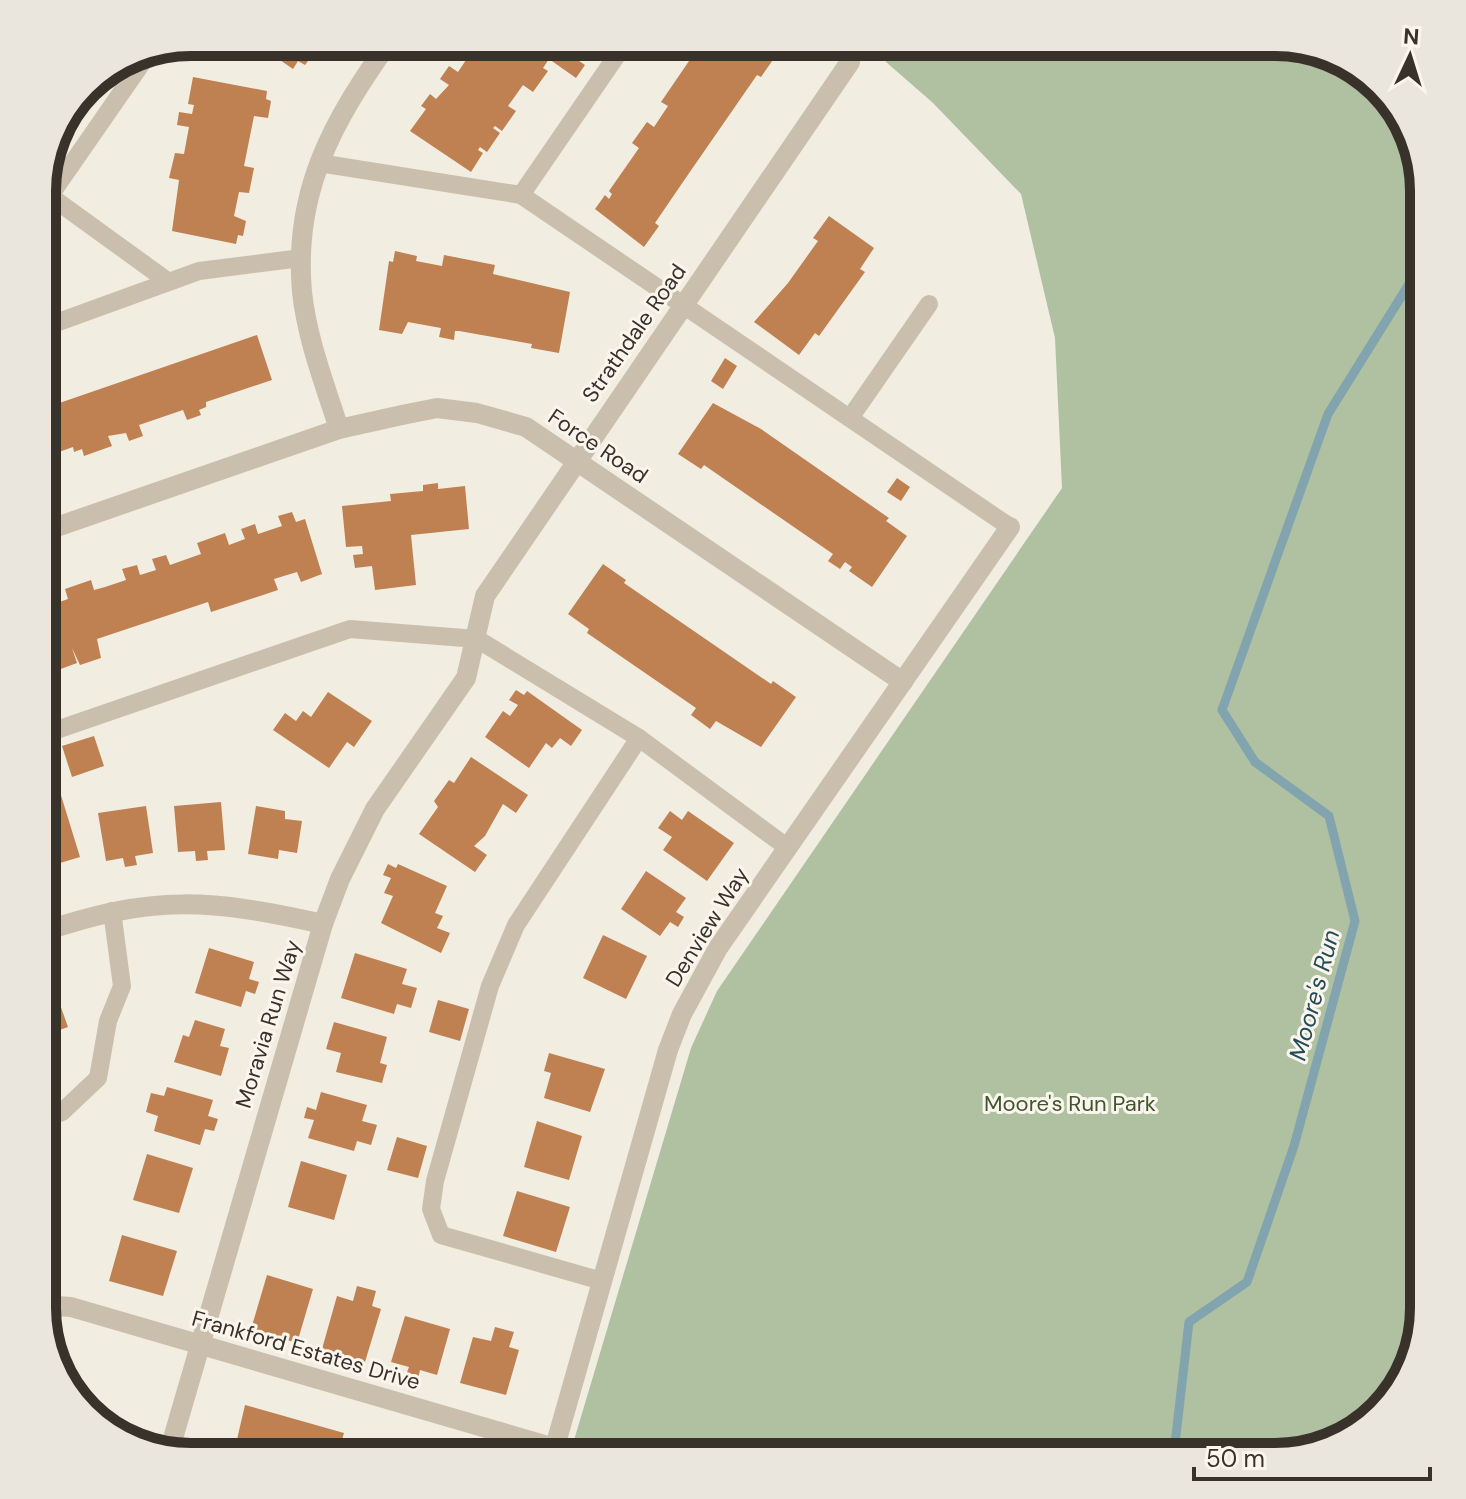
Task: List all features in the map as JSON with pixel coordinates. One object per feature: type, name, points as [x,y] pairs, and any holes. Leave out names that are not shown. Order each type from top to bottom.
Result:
[{"type":"street","points":[[339,429],[311,338],[302,295],[301,258],[319,163],[333,125],[380,56]]},
{"type":"street","name":"Strathdale Road","points":[[477,639],[485,596],[850,62]]},
{"type":"street","name":"Force Road","points":[[56,527],[339,429],[437,408],[464,412],[526,427],[903,682]]},
{"type":"street","name":"Denview Way","points":[[557,1443],[668,1050],[682,1014],[718,948],[1010,527]]},
{"type":"street","name":"Moravia Run Way","points":[[172,1441],[323,924],[345,867],[375,809],[466,678],[477,639]]},
{"type":"street","points":[[56,928],[112,911],[163,903],[199,902],[323,924]]},
{"type":"street","name":"Frankford Estates Drive","points":[[56,1306],[71,1307],[524,1443]]},
{"type":"lane","points":[[521,195],[616,56]]},
{"type":"lane","points":[[56,188],[139,67]]},
{"type":"lane","points":[[319,163],[521,195],[1010,527]]},
{"type":"lane","points":[[56,208],[166,280]]},
{"type":"lane","points":[[56,323],[166,280],[199,271],[301,258]]},
{"type":"lane","points":[[850,418],[929,304]]},
{"type":"lane","points":[[56,730],[350,629],[477,639],[639,738],[788,848]]},
{"type":"lane","points":[[602,1281],[441,1235],[431,1209],[435,1181],[490,986],[516,925],[639,738]]},
{"type":"lane","points":[[56,1114],[98,1078],[108,1021],[122,986],[112,911]]},
{"type":"green space","name":"Moore's Run Park","points":[[884,56],[1283,56],[1334,70],[1357,84],[1387,116],[1400,140],[1410,191],[1410,1308],[1407,1334],[1392,1375],[1364,1409],[1326,1433],[1301,1440],[1275,1443],[573,1443],[691,1048],[717,991],[1062,488],[1055,338],[1021,194],[933,103],[886,62]]},
{"type":"building","points":[[274,56],[312,56],[305,65],[298,61],[293,69]]},
{"type":"building","points":[[469,56],[572,56],[585,65],[576,78],[549,59],[543,68],[548,71],[533,92],[523,85],[508,106],[516,111],[502,131],[495,126],[493,128],[500,133],[487,152],[480,147],[478,150],[483,153],[471,172],[410,131],[426,109],[421,106],[430,94],[436,99],[449,85],[440,79],[449,66],[458,72]]},
{"type":"building","points":[[692,56],[776,56],[761,77],[757,75],[685,179],[655,223],[659,226],[644,247],[595,209],[605,195],[609,199],[612,194],[609,191],[639,148],[632,143],[647,122],[654,127],[668,106],[661,102]]},
{"type":"building","points":[[193,77],[267,91],[266,99],[271,101],[268,118],[254,116],[244,166],[254,168],[249,193],[239,192],[234,216],[246,221],[243,236],[238,235],[236,244],[172,231],[179,180],[169,178],[175,153],[184,154],[189,127],[177,125],[179,112],[192,114],[194,105],[188,104]]},
{"type":"building","points":[[829,216],[874,248],[860,269],[865,272],[819,336],[815,333],[799,355],[754,322],[788,283],[818,241],[813,238]]},
{"type":"building","points":[[395,251],[417,256],[416,261],[442,266],[444,255],[495,265],[493,274],[570,292],[559,353],[531,348],[532,344],[459,331],[455,331],[454,340],[439,337],[441,328],[408,322],[402,334],[379,330],[389,261],[393,262]]},
{"type":"building","points":[[257,335],[272,380],[206,402],[206,407],[199,410],[201,415],[187,420],[183,410],[139,425],[143,436],[129,441],[126,433],[108,436],[112,446],[84,456],[82,449],[74,452],[73,447],[56,453],[56,404]]},
{"type":"building","points":[[725,358],[737,366],[723,389],[711,381]]},
{"type":"building","points":[[713,403],[761,429],[889,518],[886,521],[907,536],[872,587],[849,571],[852,567],[845,562],[840,569],[828,561],[833,554],[704,465],[701,469],[678,454]]},
{"type":"building","points":[[897,478],[910,487],[901,501],[887,492]]},
{"type":"building","points":[[438,483],[438,489],[465,486],[469,529],[411,535],[416,585],[375,590],[372,566],[355,568],[353,555],[363,554],[362,546],[346,547],[342,506],[391,501],[390,494],[423,491],[423,485]]},
{"type":"building","points":[[292,512],[296,522],[305,519],[322,574],[301,582],[297,572],[274,579],[278,590],[211,612],[208,602],[97,639],[101,658],[80,665],[72,648],[77,663],[58,670],[56,603],[68,599],[65,589],[91,580],[94,590],[126,580],[122,569],[137,565],[140,575],[156,570],[152,559],[166,555],[170,565],[201,554],[197,543],[225,533],[229,545],[245,539],[241,529],[255,524],[258,534],[282,526],[278,516]]},
{"type":"building","points":[[603,564],[626,580],[624,583],[771,684],[773,681],[796,697],[761,747],[716,721],[710,729],[691,715],[696,708],[587,633],[589,629],[568,614]]},
{"type":"building","points":[[516,690],[524,695],[527,691],[582,730],[571,746],[560,738],[552,748],[546,743],[529,768],[485,737],[503,711],[510,716],[518,705],[509,700]]},
{"type":"building","points":[[328,692],[372,721],[354,747],[347,742],[329,768],[273,730],[285,713],[296,721],[303,711],[311,717]]},
{"type":"building","points":[[94,736],[104,766],[72,777],[62,746]]},
{"type":"building","points":[[471,757],[528,795],[516,813],[503,804],[485,836],[474,846],[487,855],[475,872],[419,834],[438,807],[434,801],[449,780],[454,783]]},
{"type":"building","points":[[60,792],[80,857],[56,864],[56,793]]},
{"type":"building","points":[[221,802],[225,850],[207,851],[208,860],[196,861],[195,851],[178,852],[174,806]]},
{"type":"building","points":[[146,806],[153,853],[135,856],[137,865],[125,867],[123,858],[106,861],[98,813]]},
{"type":"building","points":[[256,806],[285,811],[285,819],[302,821],[297,853],[279,850],[278,859],[248,854]]},
{"type":"building","points":[[670,811],[682,820],[688,811],[734,843],[707,881],[663,850],[672,837],[658,828]]},
{"type":"building","points":[[388,864],[396,868],[398,864],[447,886],[435,913],[443,916],[437,928],[450,933],[441,953],[381,923],[393,896],[384,893],[391,878],[383,875]]},
{"type":"building","points":[[646,871],[686,898],[676,912],[684,917],[678,927],[670,922],[660,936],[621,909]]},
{"type":"building","points":[[603,935],[647,956],[626,999],[583,978]]},
{"type":"building","points":[[209,948],[254,962],[249,979],[259,982],[255,994],[246,991],[241,1007],[195,993]]},
{"type":"building","points":[[355,953],[407,969],[402,984],[417,988],[411,1008],[397,1004],[394,1014],[341,998]]},
{"type":"building","points":[[56,993],[68,1027],[56,1031]]},
{"type":"building","points":[[438,1000],[469,1009],[460,1041],[429,1032]]},
{"type":"building","points":[[195,1020],[225,1029],[220,1046],[229,1048],[221,1076],[174,1062],[183,1035],[189,1037]]},
{"type":"building","points":[[334,1022],[387,1037],[380,1063],[387,1065],[382,1083],[336,1072],[341,1053],[326,1049]]},
{"type":"building","points":[[549,1053],[605,1069],[590,1112],[544,1098],[551,1073],[544,1071]]},
{"type":"building","points":[[167,1087],[213,1100],[208,1116],[218,1119],[214,1131],[205,1129],[200,1145],[154,1131],[158,1116],[146,1112],[151,1093],[164,1096]]},
{"type":"building","points":[[321,1092],[367,1105],[362,1121],[377,1125],[371,1145],[357,1141],[354,1151],[308,1138],[314,1120],[304,1118],[307,1107],[316,1110]]},
{"type":"building","points":[[537,1121],[582,1136],[569,1180],[524,1167]]},
{"type":"building","points":[[397,1137],[427,1146],[418,1178],[387,1170]]},
{"type":"building","points":[[147,1154],[193,1168],[179,1213],[133,1200]]},
{"type":"building","points":[[301,1161],[347,1175],[334,1220],[288,1207]]},
{"type":"building","points":[[517,1191],[570,1207],[556,1252],[503,1236]]},
{"type":"building","points":[[122,1235],[177,1251],[163,1296],[109,1281]]},
{"type":"building","points":[[267,1275],[313,1289],[297,1343],[251,1329]]},
{"type":"building","points":[[357,1286],[376,1291],[372,1306],[381,1309],[365,1362],[322,1349],[337,1296],[353,1301]]},
{"type":"building","points":[[405,1316],[450,1329],[437,1375],[420,1370],[418,1379],[406,1375],[409,1367],[391,1362]]},
{"type":"building","points":[[495,1327],[514,1332],[509,1347],[519,1350],[506,1395],[460,1383],[473,1337],[491,1341]]},
{"type":"building","points":[[245,1405],[344,1433],[341,1443],[236,1443]]},
{"type":"waterway","name":"Moore's Run","points":[[1175,1443],[1189,1322],[1247,1282],[1294,1146],[1355,921],[1329,816],[1255,762],[1222,710],[1328,414],[1410,282]]}]
